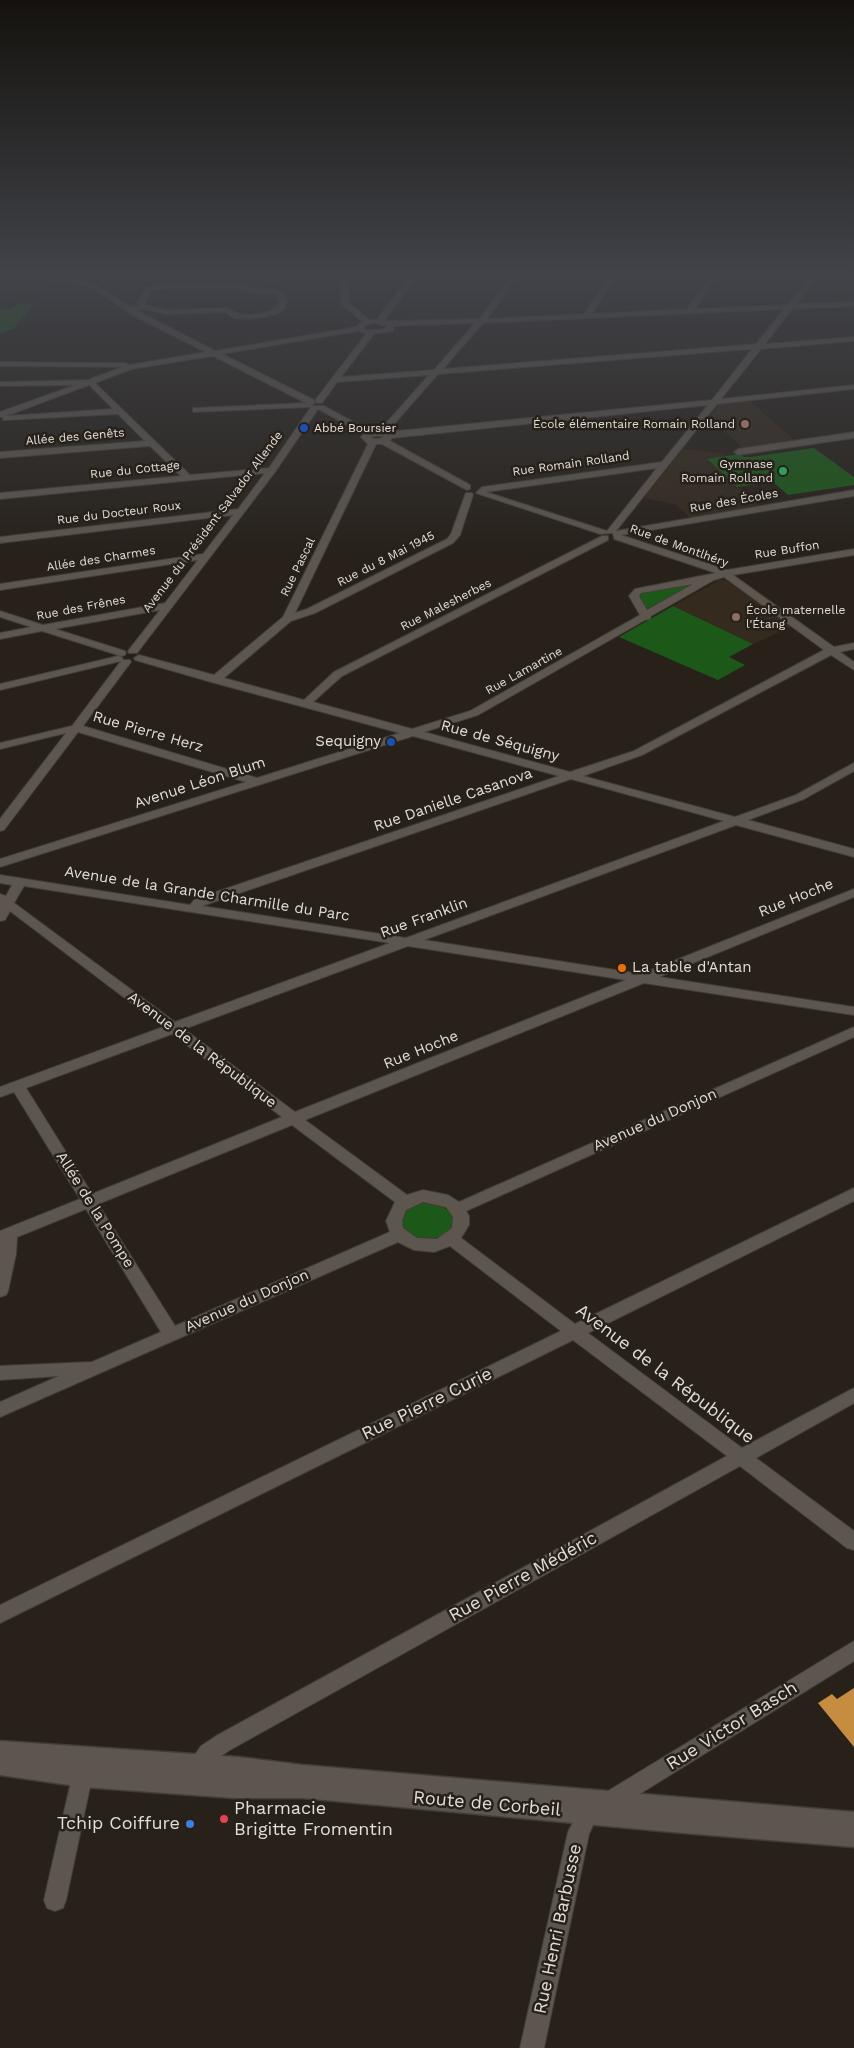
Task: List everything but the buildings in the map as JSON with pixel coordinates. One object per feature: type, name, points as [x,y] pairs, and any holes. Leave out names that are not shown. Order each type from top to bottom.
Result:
[{"type":"main road","name":"Route de Corbeil","points":[[0,1752],[145,1779],[263,1788],[302,1787],[672,1821],[854,1835]]},
{"type":"main road","name":"Route de Corbeil","points":[[0,1764],[85,1767],[199,1766],[238,1768],[303,1776],[854,1823]]},
{"type":"main road","points":[[145,1779],[199,1766]]},
{"type":"main road","points":[[589,1812],[610,1801]]},
{"type":"street","points":[[0,417],[128,368]]},
{"type":"street","points":[[243,368],[379,437],[468,491],[477,487],[481,492]]},
{"type":"street","name":"Avenue du Président Salvador Allende","points":[[136,655],[167,606],[272,470],[315,405],[345,368]]},
{"type":"street","name":"Rue Pascal","points":[[216,680],[287,619],[379,437],[441,368]]},
{"type":"street","points":[[335,380],[503,368]]},
{"type":"street","points":[[611,534],[664,464],[742,368]]},
{"type":"street","points":[[0,384],[90,382],[188,477]]},
{"type":"street","points":[[379,437],[854,387]]},
{"type":"street","points":[[196,410],[315,405]]},
{"type":"street","points":[[0,417],[120,411]]},
{"type":"street","points":[[738,452],[854,435]]},
{"type":"street","name":"Allée des Genêts","points":[[0,455],[153,443]]},
{"type":"street","name":"Rue Romain Rolland","points":[[481,492],[664,464]]},
{"type":"street","name":"Rue du Cottage","points":[[0,496],[272,470]]},
{"type":"street","name":"Rue du 8 Mai 1945","points":[[287,619],[311,611],[450,541],[455,535],[468,491]]},
{"type":"street","name":"Rue de Montlhéry","points":[[481,492],[725,573],[854,667]]},
{"type":"street","name":"Rue des Écoles","points":[[611,534],[854,493]]},
{"type":"street","name":"Rue du Docteur Roux","points":[[0,540],[240,511]]},
{"type":"street","name":"Rue Malesherbes","points":[[305,704],[338,674],[611,534]]},
{"type":"street","name":"Rue Buffon","points":[[725,573],[854,552]]},
{"type":"street","name":"Allée des Charmes","points":[[0,587],[206,556]]},
{"type":"street","name":"Rue Lamartine","points":[[646,617],[634,596],[638,591],[711,578],[725,573]]},
{"type":"street","name":"Rue Lamartine","points":[[410,733],[484,708],[646,617],[711,578]]},
{"type":"street","name":"Rue des Frênes","points":[[0,636],[153,606],[167,606]]},
{"type":"street","points":[[0,614],[122,658]]},
{"type":"street","name":"Rue Danielle Casanova","points":[[194,908],[198,903],[214,897],[638,753],[831,650],[854,646]]},
{"type":"street","points":[[0,687],[136,655]]},
{"type":"street","name":"Rue de Séquigny","points":[[136,655],[216,680],[854,853]]},
{"type":"street","points":[[0,828],[75,728],[122,658]]},
{"type":"street","name":"Rue Pierre Herz","points":[[0,746],[75,728],[154,749],[256,781]]},
{"type":"street","name":"Avenue Léon Blum","points":[[0,862],[410,733]]},
{"type":"street","name":"Rue Franklin","points":[[0,1092],[800,797],[854,766]]},
{"type":"street","name":"Avenue de la Grande Charmille du Parc","points":[[0,879],[854,1011]]},
{"type":"street","points":[[0,917],[4,901],[20,882]]},
{"type":"street","name":"Rue Hoche","points":[[4,1235],[854,892]]},
{"type":"street","name":"Avenue de la République","points":[[4,901],[405,1202]]},
{"type":"street","name":"Avenue du Donjon","points":[[457,1209],[854,1032]]},
{"type":"street","name":"Allée de la Pompe","points":[[18,1086],[172,1334]]},
{"type":"street","name":"Rue Pierre Curie","points":[[0,1614],[854,1194]]},
{"type":"street","points":[[433,1196],[443,1198],[457,1209],[461,1216],[461,1225],[458,1232],[451,1239],[434,1246],[414,1244],[399,1235],[394,1221],[395,1214],[405,1202],[414,1198],[433,1196]]},
{"type":"street","points":[[0,1291],[2,1268],[8,1254],[4,1235]]},
{"type":"street","name":"Avenue du Donjon","points":[[0,1410],[399,1235]]},
{"type":"street","name":"Avenue de la République","points":[[451,1239],[854,1542]]},
{"type":"street","points":[[0,1373],[96,1368]]},
{"type":"street","name":"Rue Pierre Médéric","points":[[199,1766],[208,1753],[223,1743],[854,1395]]},
{"type":"street","name":"Rue Victor Basch","points":[[610,1801],[854,1650]]},
{"type":"street","points":[[55,1900],[85,1767]]},
{"type":"street","name":"Rue Henri Barbusse","points":[[532,2048],[579,1832],[589,1812]]},
{"type":"shaded area","name":"École élémentaire Romain Rolland","points":[[749,400],[796,441],[744,449],[721,428],[706,422],[719,404]]},
{"type":"shaded area","points":[[684,449],[722,453],[726,457],[707,460],[760,506],[691,518],[675,504],[644,498]]},
{"type":"shaded area","name":"École maternelle l'Étang","points":[[719,580],[726,580],[791,627],[753,644],[673,606]]},
{"type":"green space","name":"Gymnase Romain Rolland","points":[[814,448],[854,477],[854,485],[788,495],[773,482],[737,487],[707,459],[740,454],[744,457],[751,457]]},
{"type":"green space","points":[[693,584],[647,609],[640,596],[642,593]]},
{"type":"green space","points":[[673,606],[753,644],[729,657],[745,665],[718,680],[619,637]]},
{"type":"green space","points":[[427,1202],[443,1206],[453,1216],[454,1222],[448,1234],[433,1241],[416,1239],[404,1229],[402,1223],[406,1211],[412,1206]]},
{"type":"place","name":"École élémentaire Romain Rolland","points":[[745,424]]},
{"type":"place","name":"Abbé Boursier","points":[[304,428]]},
{"type":"place","name":"Gymnase Romain Rolland","points":[[783,471]]},
{"type":"place","name":"École maternelle l'Étang","points":[[736,617]]},
{"type":"place","name":"Sequigny","points":[[391,742]]},
{"type":"place","name":"La table d'Antan","points":[[622,968]]},
{"type":"place","name":"Pharmacie Brigitte Fromentin","points":[[224,1819]]},
{"type":"place","name":"Tchip Coiffure","points":[[190,1824]]}]
